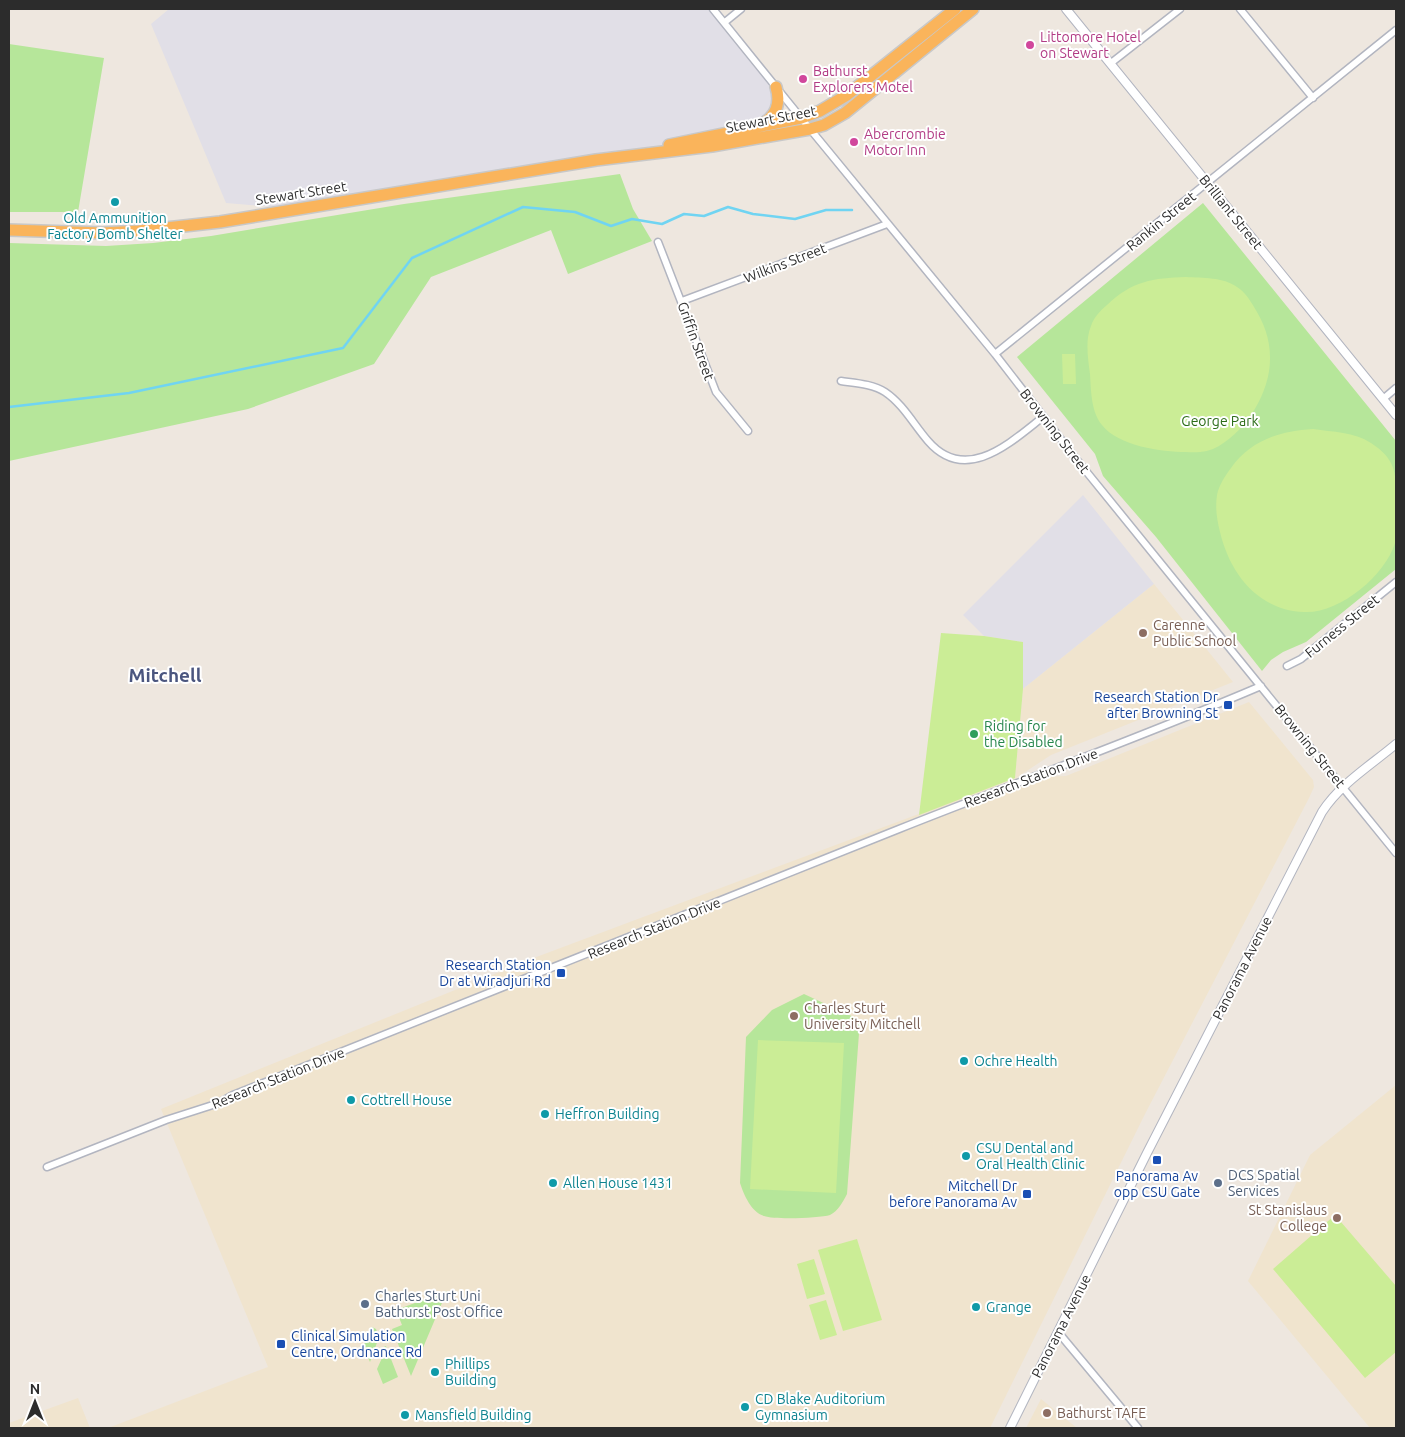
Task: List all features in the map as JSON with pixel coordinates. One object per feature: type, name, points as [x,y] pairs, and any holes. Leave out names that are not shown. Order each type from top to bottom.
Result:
[{"type":"highway","name":"Stewart Street","points":[[596,160],[801,118],[820,111],[847,94],[954,9]]},
{"type":"highway","name":"Stewart Street","points":[[9,230],[103,233],[220,222],[596,160],[712,146],[810,129],[824,125],[845,113],[973,9]]},
{"type":"highway","points":[[750,129],[762,124],[774,114],[779,100],[776,87]]},
{"type":"street","name":"Browning Street","points":[[713,9],[995,354],[1043,417],[1396,853]]},
{"type":"street","points":[[724,22],[741,9]]},
{"type":"street","name":"Brilliant Street","points":[[1066,9],[1396,415]]},
{"type":"street","points":[[1111,64],[1180,9]]},
{"type":"street","points":[[1240,9],[1313,98]]},
{"type":"street","name":"Rankin Street","points":[[995,354],[1396,30]]},
{"type":"street","name":"Wilkins Street","points":[[682,301],[887,224]]},
{"type":"street","name":"Griffin Street","points":[[658,242],[716,392],[748,431]]},
{"type":"street","points":[[841,381],[875,387],[885,392],[935,449],[954,458],[978,459],[990,455],[1043,417]]},
{"type":"street","points":[[1383,399],[1396,388]]},
{"type":"street","name":"Furness Street","points":[[1287,666],[1301,659],[1396,582]]},
{"type":"street","name":"Research Station Drive","points":[[47,1167],[166,1120],[219,1103],[233,1095],[1261,686]]},
{"type":"street","name":"Panorama Avenue","points":[[1010,1428],[1147,1153],[1322,812],[1343,787],[1396,744]]},
{"type":"street","points":[[1058,1332],[1138,1428]]},
{"type":"shaded area","points":[[169,9],[711,9],[776,87],[769,120],[710,136],[596,160],[298,209],[226,203],[151,24]]},
{"type":"shaded area","points":[[1083,495],[1154,584],[1023,689],[1023,642],[984,636],[963,615]]},
{"type":"shaded area","name":"Charles Sturt University Mitchell","points":[[1154,584],[1233,682],[1051,755],[1016,778],[1066,776],[1249,702],[1313,780],[1314,787],[1145,1114],[990,1428],[108,1428],[268,1367],[161,1109],[539,956],[1015,778],[1023,689]]},
{"type":"shaded area","name":"St Stanislaus College","points":[[1396,1085],[1396,1428],[1370,1428],[1248,1281],[1310,1155]]},
{"type":"shaded area","points":[[78,1398],[90,1428],[9,1428],[9,1423]]},
{"type":"shaded area","name":"Bathurst TAFE","points":[[1041,1399],[1077,1428],[1026,1428]]},
{"type":"green space","points":[[9,44],[104,58],[78,212],[9,212]]},
{"type":"green space","points":[[620,174],[633,209],[652,241],[568,274],[551,230],[431,277],[374,364],[248,409],[9,461],[9,243],[106,246],[153,243],[211,236],[404,204]]},
{"type":"green space","name":"George Park","points":[[1203,203],[1396,441],[1396,569],[1306,642],[1283,652],[1271,660],[1262,671],[1156,537],[1103,476],[1095,454],[1017,357]]},
{"type":"green space","points":[[1186,277],[1226,281],[1237,287],[1247,296],[1261,319],[1268,337],[1270,357],[1267,382],[1256,408],[1239,430],[1230,439],[1211,450],[1176,452],[1129,443],[1109,432],[1098,420],[1091,394],[1088,356],[1089,331],[1100,312],[1125,291],[1144,282],[1163,278]]},
{"type":"green space","points":[[1062,354],[1075,354],[1076,384],[1063,384]]},
{"type":"green space","points":[[1313,429],[1343,433],[1364,439],[1386,455],[1393,468],[1396,483],[1397,533],[1390,556],[1371,580],[1359,591],[1332,607],[1304,612],[1288,610],[1273,605],[1248,587],[1231,562],[1225,547],[1220,532],[1216,500],[1224,477],[1248,450],[1278,435]]},
{"type":"green space","name":"Riding for the Disabled","points":[[941,633],[984,636],[1023,642],[1023,689],[1015,778],[919,815]]},
{"type":"green space","points":[[804,994],[860,1020],[847,1194],[838,1209],[830,1215],[797,1218],[770,1217],[755,1211],[746,1198],[740,1183],[746,1037],[772,1010]]},
{"type":"green space","points":[[758,1040],[844,1043],[836,1193],[750,1189]]},
{"type":"green space","points":[[1335,1215],[1396,1286],[1396,1352],[1365,1378],[1273,1269]]},
{"type":"green space","points":[[857,1239],[882,1320],[843,1331],[818,1250]]},
{"type":"green space","points":[[814,1259],[825,1294],[807,1299],[797,1264]]},
{"type":"green space","points":[[447,1291],[411,1376],[392,1329],[402,1325],[396,1310]]},
{"type":"green space","points":[[826,1300],[837,1335],[820,1340],[809,1305]]},
{"type":"green space","points":[[372,1327],[376,1329],[379,1337],[370,1362],[363,1346]]},
{"type":"green space","points":[[386,1346],[398,1377],[383,1384],[377,1369],[382,1358],[382,1349]]},
{"type":"waterway","points":[[9,407],[129,393],[343,348],[412,258],[523,207],[575,212],[611,226],[632,219],[662,224],[684,214],[704,216],[728,207],[753,214],[795,219],[826,210],[852,210]]},
{"type":"place","name":"Littomore Hotel on Stewart","points":[[1030,45]]},
{"type":"place","name":"Bathurst Explorers Motel","points":[[803,79]]},
{"type":"place","name":"Abercrombie Motor Inn","points":[[854,142]]},
{"type":"place","name":"Old Ammunition Factory Bomb Shelter","points":[[115,202]]},
{"type":"place","name":"Carenne Public School","points":[[1143,633]]},
{"type":"place","name":"Research Station Dr after Browning St","points":[[1228,705]]},
{"type":"place","name":"Riding for the Disabled","points":[[974,734]]},
{"type":"place","name":"Research Station Dr at Wiradjuri Rd","points":[[561,973]]},
{"type":"place","name":"Charles Sturt University Mitchell","points":[[794,1016]]},
{"type":"place","name":"Ochre Health","points":[[964,1061]]},
{"type":"place","name":"Cottrell House","points":[[351,1100]]},
{"type":"place","name":"Heffron Building","points":[[545,1114]]},
{"type":"place","name":"CSU Dental and Oral Health Clinic","points":[[966,1156]]},
{"type":"place","name":"Panorama Av opp CSU Gate","points":[[1157,1160]]},
{"type":"place","name":"Allen House 1431","points":[[553,1183]]},
{"type":"place","name":"DCS Spatial Services","points":[[1218,1183]]},
{"type":"place","name":"Mitchell Dr before Panorama Av","points":[[1027,1194]]},
{"type":"place","name":"St Stanislaus College","points":[[1337,1218]]},
{"type":"place","name":"Charles Sturt Uni Bathurst Post Office","points":[[365,1304]]},
{"type":"place","name":"Grange","points":[[976,1307]]},
{"type":"place","name":"Clinical Simulation Centre, Ordnance Rd","points":[[281,1344]]},
{"type":"place","name":"Phillips Building","points":[[435,1372]]},
{"type":"place","name":"CD Blake Auditorium Gymnasium","points":[[745,1407]]},
{"type":"place","name":"Bathurst TAFE","points":[[1047,1413]]},
{"type":"place","name":"Mansfield Building","points":[[405,1415]]},
{"type":"district","name":"Mitchell","points":[[165,675]]}]
